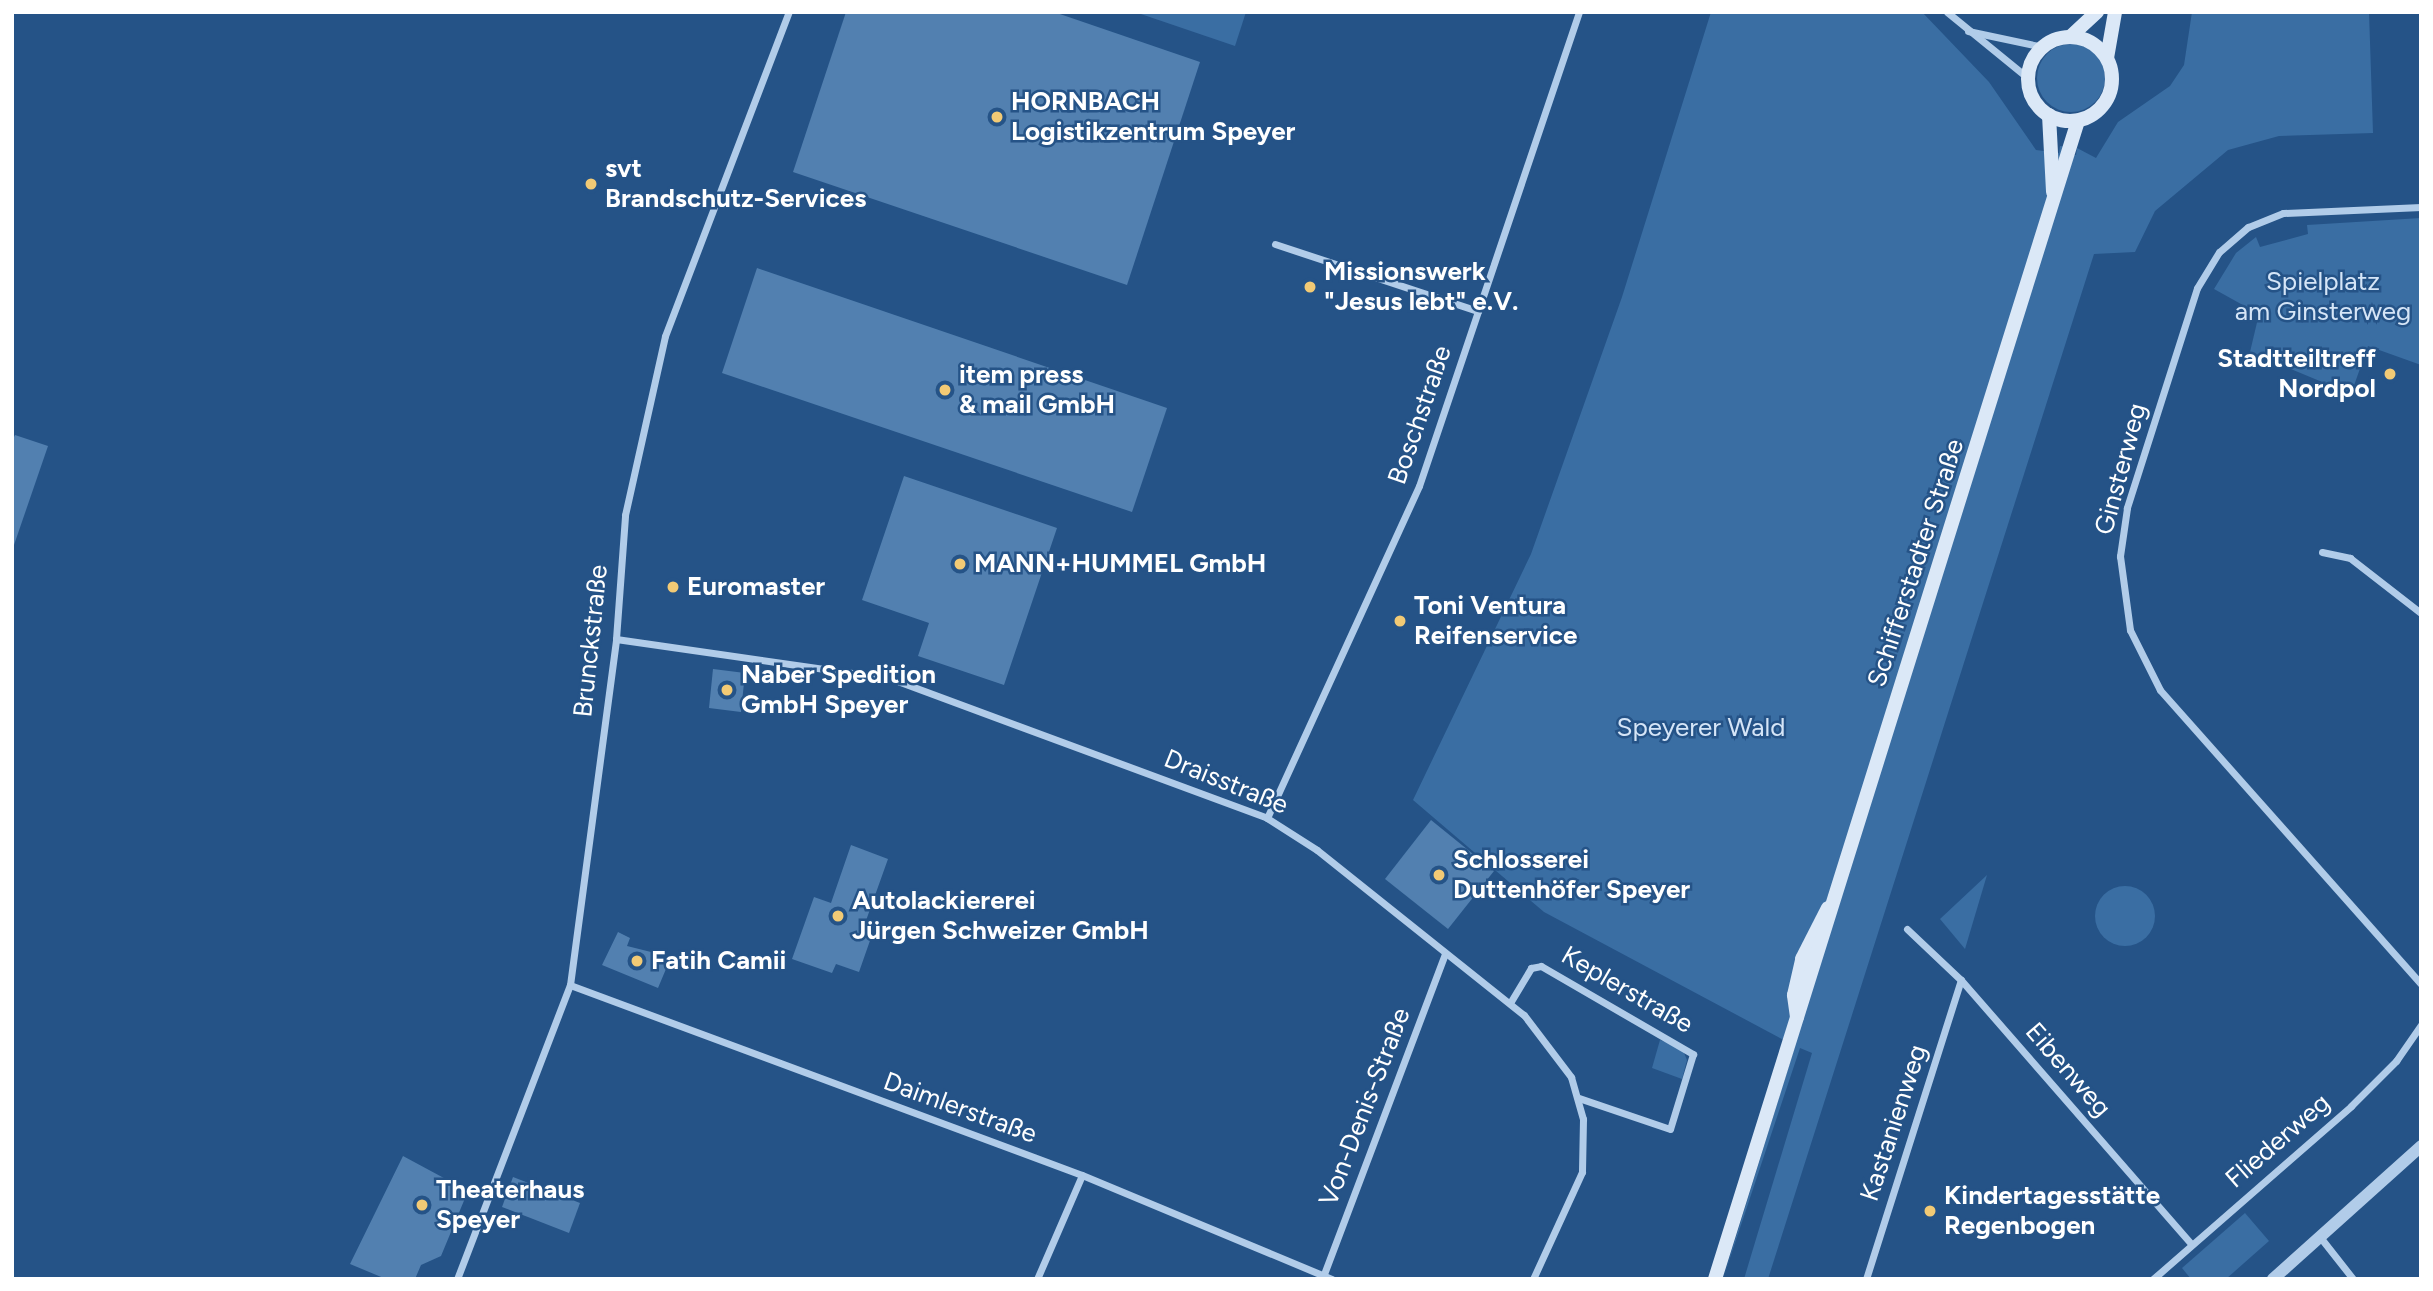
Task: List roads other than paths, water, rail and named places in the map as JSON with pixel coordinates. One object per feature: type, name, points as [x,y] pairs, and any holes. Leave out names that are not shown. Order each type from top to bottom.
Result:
[{"type":"main road","points":[[2097,12],[2070,37],[2043,47],[2028,78],[2035,102],[2049,116],[2078,121],[2109,96],[2107,59],[2115,12]]},
{"type":"main road","points":[[2070,37],[2092,43],[2107,59]]},
{"type":"main road","name":"Schifferstadter Straße","points":[[2043,245],[2055,179],[2049,116]]},
{"type":"main road","name":"Schifferstadter Straße","points":[[1715,1279],[2043,245],[2078,121]]},
{"type":"street","name":"Brunckstraße","points":[[457,1279],[569,985],[616,639],[625,515],[665,336],[789,12]]},
{"type":"street","name":"Boschstraße","points":[[1267,818],[1415,498],[1579,12]]},
{"type":"street","points":[[1947,12],[1965,30],[2028,78]]},
{"type":"street","points":[[1965,30],[2043,47]]},
{"type":"street","name":"Ginsterweg","points":[[2421,207],[2283,213],[2248,227],[2219,252],[2197,288],[2127,508],[2120,556],[2130,630],[2160,690],[2421,984]]},
{"type":"street","points":[[1275,244],[1478,311]]},
{"type":"street","points":[[2322,552],[2350,558],[2421,613]]},
{"type":"street","name":"Draisstraße","points":[[616,639],[892,679],[1267,818],[1317,849],[1445,954],[1510,1003],[1550,1042],[1579,1098],[1582,1172],[1533,1279]]},
{"type":"street","name":"Eibenweg","points":[[1907,929],[1961,980],[2191,1244]]},
{"type":"street","name":"Von-Denis-Straße","points":[[1324,1274],[1445,954]]},
{"type":"street","name":"Keplerstraße","points":[[1510,1003],[1531,968],[1541,965],[1693,1054],[1670,1129],[1579,1098]]},
{"type":"street","name":"Kastanienweg","points":[[1866,1279],[1961,980]]},
{"type":"street","name":"Daimlerstraße","points":[[569,985],[1082,1175],[1332,1279]]},
{"type":"street","name":"Fliederweg","points":[[2153,1279],[2351,1106],[2396,1061],[2421,1025]]},
{"type":"street","points":[[2273,1279],[2421,1146]]},
{"type":"street","points":[[1037,1279],[1082,1175]]},
{"type":"street","points":[[2320,1237],[2353,1279]]},
{"type":"place","name":"HORNBACH Logistikzentrum Speyer","points":[[997,117]]},
{"type":"place","name":"svt Brandschutz-Services","points":[[591,184]]},
{"type":"place","name":"Missionswerk \"Jesus lebt\" e.V.","points":[[1310,287]]},
{"type":"place","name":"Stadtteiltreff Nordpol","points":[[2390,374]]},
{"type":"place","name":"item press & mail GmbH","points":[[945,390]]},
{"type":"place","name":"MANN+HUMMEL GmbH","points":[[960,564]]},
{"type":"place","name":"Euromaster","points":[[673,587]]},
{"type":"place","name":"Toni Ventura Reifenservice","points":[[1400,621]]},
{"type":"place","name":"Naber Spedition GmbH Speyer","points":[[727,690]]},
{"type":"place","name":"Schlosserei Duttenhöfer Speyer","points":[[1439,875]]},
{"type":"place","name":"Autolackiererei Jürgen Schweizer GmbH","points":[[838,916]]},
{"type":"place","name":"Fatih Camii","points":[[637,961]]},
{"type":"place","name":"Theaterhaus Speyer","points":[[422,1205]]},
{"type":"place","name":"Kindertagesstätte Regenbogen","points":[[1930,1211]]},
{"type":"park label","name":"Spielplatz am Ginsterweg","points":[[2323,297]]},
{"type":"park label","name":"Speyerer Wald","points":[[1701,728]]}]
